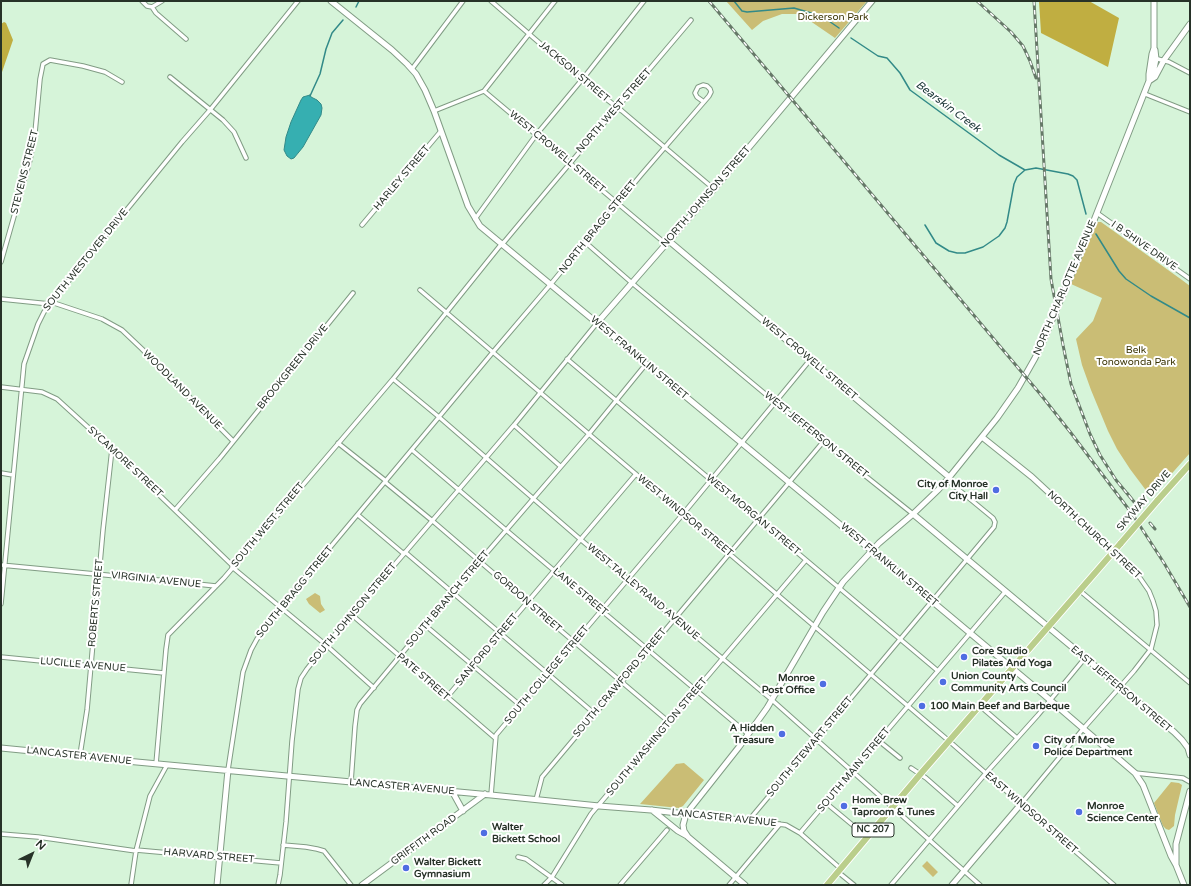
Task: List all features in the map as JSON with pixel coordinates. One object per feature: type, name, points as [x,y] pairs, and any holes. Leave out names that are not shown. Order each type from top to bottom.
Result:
[{"type":"main road","name":"WEST FRANKLIN STREET","points":[[331,1],[392,50],[412,69],[425,90],[434,110],[468,206],[480,226],[932,601],[1134,773],[1143,785],[1184,885]]},
{"type":"main road","name":"NORTH JOHNSON STREET","points":[[597,323],[714,189],[872,1]]},
{"type":"main road","points":[[1154,1],[1154,58]]},
{"type":"main road","points":[[1149,81],[1155,77],[1164,60],[1190,24]]},
{"type":"main road","name":"NORTH CHARLOTTE AVENUE","points":[[686,814],[748,734],[772,700],[815,626],[843,582],[872,551],[938,490],[997,418],[1018,388],[1035,358],[1065,292],[1153,74],[1154,58]]},
{"type":"main road","name":"WEST CROWELL STREET","points":[[668,242],[810,360],[948,478]]},
{"type":"main road","name":"NORTH CHURCH STREET","points":[[982,437],[1032,478],[1113,552]]},
{"type":"main road","name":"SKYWAY DRIVE","points":[[1113,552],[1190,464]]},
{"type":"main road","name":"WEST JEFFERSON STREET","points":[[913,514],[1047,627]]},
{"type":"main road","name":"NC 207","points":[[827,885],[920,774],[1113,552]]},
{"type":"main road","name":"EAST JEFFERSON STREET","points":[[1047,627],[1174,732],[1188,748],[1190,755]]},
{"type":"main road","name":"LANCASTER AVENUE","points":[[1,748],[686,814]]},
{"type":"main road","name":"SOUTH BRAGG STREET","points":[[217,885],[228,770]]},
{"type":"main road","points":[[452,791],[463,811]]},
{"type":"main road","points":[[1176,865],[1176,844],[1190,791]]},
{"type":"main road","name":"GRIFFITH ROAD","points":[[362,885],[485,794]]},
{"type":"main road","points":[[952,885],[1021,804]]},
{"type":"main road","points":[[651,810],[678,831],[688,836]]},
{"type":"main road","points":[[686,814],[683,825],[684,831],[688,836],[745,885]]},
{"type":"street","points":[[142,1],[147,6],[152,7],[156,13],[186,39]]},
{"type":"street","points":[[152,7],[162,1]]},
{"type":"street","name":"SOUTH WESTOVER DRIVE","points":[[1,604],[3,566],[24,364],[38,324],[50,303],[298,1]]},
{"type":"street","points":[[412,69],[463,1]]},
{"type":"street","name":"JACKSON STREET","points":[[491,1],[714,189]]},
{"type":"street","points":[[434,110],[484,90],[555,1]]},
{"type":"street","points":[[475,219],[536,135],[644,1]]},
{"type":"street","name":"NORTH WEST STREET","points":[[446,312],[691,20]]},
{"type":"street","points":[[1154,58],[1164,60],[1190,72]]},
{"type":"street","name":"STEVENS STREET","points":[[1,262],[30,160],[37,118],[40,78],[43,64],[50,60],[83,66],[105,72],[122,82]]},
{"type":"street","points":[[170,77],[223,120],[234,132],[246,158]]},
{"type":"street","points":[[698,86],[707,86],[710,89],[710,96],[704,102],[697,97],[695,92],[698,86]]},
{"type":"street","name":"WEST CROWELL STREET","points":[[484,90],[618,203],[668,242]]},
{"type":"street","points":[[1145,94],[1190,112]]},
{"type":"street","name":"NORTH BRAGG STREET","points":[[493,352],[704,102]]},
{"type":"street","name":"HARLEY STREET","points":[[362,225],[441,131]]},
{"type":"street","name":"I B SHIVE DRIVE","points":[[1097,213],[1190,279]]},
{"type":"street","name":"WEST JEFFERSON STREET","points":[[585,242],[823,442],[913,514]]},
{"type":"street","name":"WEST WINDSOR STREET","points":[[420,290],[949,741]]},
{"type":"street","name":"BROOKGREEN DRIVE","points":[[233,441],[353,293]]},
{"type":"street","name":"WOODLAND AVENUE","points":[[1,299],[50,303],[102,319],[122,330],[233,441]]},
{"type":"street","name":"SOUTH WEST STREET","points":[[156,764],[168,635],[233,567],[393,379],[446,312]]},
{"type":"street","name":"NORTH JOHNSON STREET","points":[[540,392],[597,323]]},
{"type":"street","name":"SOUTH BRAGG STREET","points":[[228,770],[243,672],[251,650],[257,639],[281,607],[493,352]]},
{"type":"street","name":"WEST MORGAN STREET","points":[[567,359],[938,671]]},
{"type":"street","name":"SOUTH COLLEGE STREET","points":[[495,738],[810,360]]},
{"type":"street","name":"SOUTH BRANCH STREET","points":[[351,782],[355,726],[357,710],[360,704],[453,592],[589,434],[646,364]]},
{"type":"street","name":"WEST TALLEYRAND AVENUE","points":[[393,379],[534,498],[580,539],[772,700],[980,885]]},
{"type":"street","name":"SYCAMORE STREET","points":[[1,386],[42,392],[57,399],[112,449],[233,567],[326,645],[374,688]]},
{"type":"street","name":"SOUTH JOHNSON STREET","points":[[278,885],[298,689],[301,678],[307,668],[326,645],[514,425],[540,392]]},
{"type":"street","points":[[514,425],[560,466]]},
{"type":"street","points":[[175,510],[233,441]]},
{"type":"street","name":"SOUTH CRAWFORD STREET","points":[[536,800],[542,777],[823,442]]},
{"type":"street","name":"GORDON STREET","points":[[338,443],[480,561],[669,722]]},
{"type":"street","name":"ROBERTS STREET","points":[[80,756],[87,710],[90,666],[112,449]]},
{"type":"street","name":"LANE STREET","points":[[412,450],[748,734]]},
{"type":"street","points":[[1,473],[13,474]]},
{"type":"street","name":"SANFORD STREET","points":[[447,697],[636,474]]},
{"type":"street","name":"WEST CROWELL STREET","points":[[948,478],[994,520]]},
{"type":"street","points":[[358,514],[453,592],[595,714]]},
{"type":"street","name":"SOUTH STEWART STREET","points":[[749,820],[994,527],[994,520]]},
{"type":"street","name":"NORTH CHURCH STREET","points":[[1021,804],[1151,649],[1156,625],[1156,611],[1153,600],[1140,578],[1113,552]]},
{"type":"street","name":"SOUTH WASHINGTON STREET","points":[[544,885],[552,877],[590,814],[806,560]]},
{"type":"street","name":"VIRGINIA AVENUE","points":[[3,566],[216,586]]},
{"type":"street","points":[[1080,590],[1190,683]]},
{"type":"street","name":"SOUTH MAIN STREET","points":[[800,833],[1005,592]]},
{"type":"street","name":"PATE STREET","points":[[352,615],[495,738]]},
{"type":"street","points":[[426,626],[521,706]]},
{"type":"street","name":"LUCILLE AVENUE","points":[[1,657],[164,673]]},
{"type":"street","points":[[891,885],[1085,658]]},
{"type":"street","points":[[980,706],[1017,738]]},
{"type":"street","points":[[491,795],[495,738]]},
{"type":"street","points":[[879,741],[900,758]]},
{"type":"street","name":"EAST WINDSOR STREET","points":[[949,741],[1114,885]]},
{"type":"street","points":[[131,885],[136,850],[150,796],[167,765]]},
{"type":"street","points":[[910,768],[920,774],[958,806]]},
{"type":"street","points":[[1134,773],[1183,778],[1190,782]]},
{"type":"street","points":[[826,803],[867,837]]},
{"type":"street","name":"LANCASTER AVENUE","points":[[686,814],[749,820],[791,827],[800,833],[854,885]]},
{"type":"street","points":[[729,885],[780,824]]},
{"type":"street","points":[[620,885],[666,830]]},
{"type":"street","name":"HARVARD STREET","points":[[1,834],[38,837],[136,850],[281,863]]},
{"type":"street","points":[[283,845],[324,851],[351,885]]},
{"type":"street","points":[[518,857],[526,859],[562,885]]},
{"type":"green space","name":"Dickerson Park","points":[[726,1],[867,1],[835,38],[800,14],[782,14],[763,21],[752,30]]},
{"type":"green space","name":"Belk Tonowonda Park","points":[[1097,222],[1101,222],[1190,286],[1190,453],[1151,497],[1130,469],[1117,449],[1108,431],[1082,365],[1076,339],[1093,321],[1102,298],[1071,284]]},
{"type":"green space","points":[[315,593],[320,596],[321,604],[325,610],[320,613],[309,604],[306,599]]},
{"type":"green space","points":[[684,763],[704,780],[683,806],[679,808],[640,804],[676,764]]},
{"type":"green space","points":[[1171,782],[1182,785],[1174,826],[1169,830],[1163,826],[1154,803]]},
{"type":"green space","points":[[927,861],[938,872],[933,877],[922,866]]},
{"type":"shaded area","points":[[1039,1],[1089,1],[1119,18],[1108,67],[1041,33]]},
{"type":"shaded area","points":[[4,22],[6,23],[13,40],[1,75],[1,24]]},
{"type":"water","points":[[310,95],[321,104],[321,115],[303,147],[294,158],[291,159],[287,156],[284,150],[286,137],[301,100],[303,97]]},
{"type":"waterway","points":[[356,7],[359,1]]},
{"type":"waterway","name":"Bearskin Creek","points":[[734,1],[742,11],[747,12],[794,8],[818,15],[839,28]]},
{"type":"waterway","points":[[310,96],[320,74],[326,49],[332,33],[343,20]]},
{"type":"waterway","name":"Bearskin Creek","points":[[851,38],[878,56],[887,58],[900,73],[910,90],[999,155],[1025,170]]},
{"type":"waterway","name":"Bearskin Creek","points":[[925,225],[936,243],[949,251],[965,253],[983,247],[999,236],[1005,228],[1014,184],[1017,177],[1025,170],[1036,168],[1073,176],[1077,180],[1086,214]]},
{"type":"waterway","name":"Bearskin Creek","points":[[1096,234],[1119,271],[1126,279],[1151,296],[1190,318]]},
{"type":"railway","points":[[709,1],[1041,395],[1133,515],[1190,607]]},
{"type":"railway","points":[[977,1],[1011,32],[1023,46],[1036,78]]},
{"type":"railway","points":[[1034,1],[1051,279],[1063,345],[1071,384],[1090,434],[1100,455],[1116,480],[1139,508],[1127,493]]},
{"type":"railway","points":[[1150,523],[1155,529]]},
{"type":"place","name":"City of Monroe City Hall","points":[[996,490]]},
{"type":"place","name":"Core Studio Pilates And Yoga","points":[[964,657]]},
{"type":"place","name":"Union County Community Arts Council","points":[[943,682]]},
{"type":"place","name":"Monroe Post Office","points":[[823,684]]},
{"type":"place","name":"100 Main Beef and Barbeque","points":[[922,706]]},
{"type":"place","name":"A Hidden Treasure","points":[[782,734]]},
{"type":"place","name":"City of Monroe Police Department","points":[[1036,746]]},
{"type":"place","name":"Home Brew Taproom & Tunes","points":[[844,806]]},
{"type":"place","name":"Monroe Science Center","points":[[1079,812]]},
{"type":"place","name":"Walter Bickett School","points":[[484,833]]},
{"type":"place","name":"Walter Bickett Gymnasium","points":[[406,868]]}]
